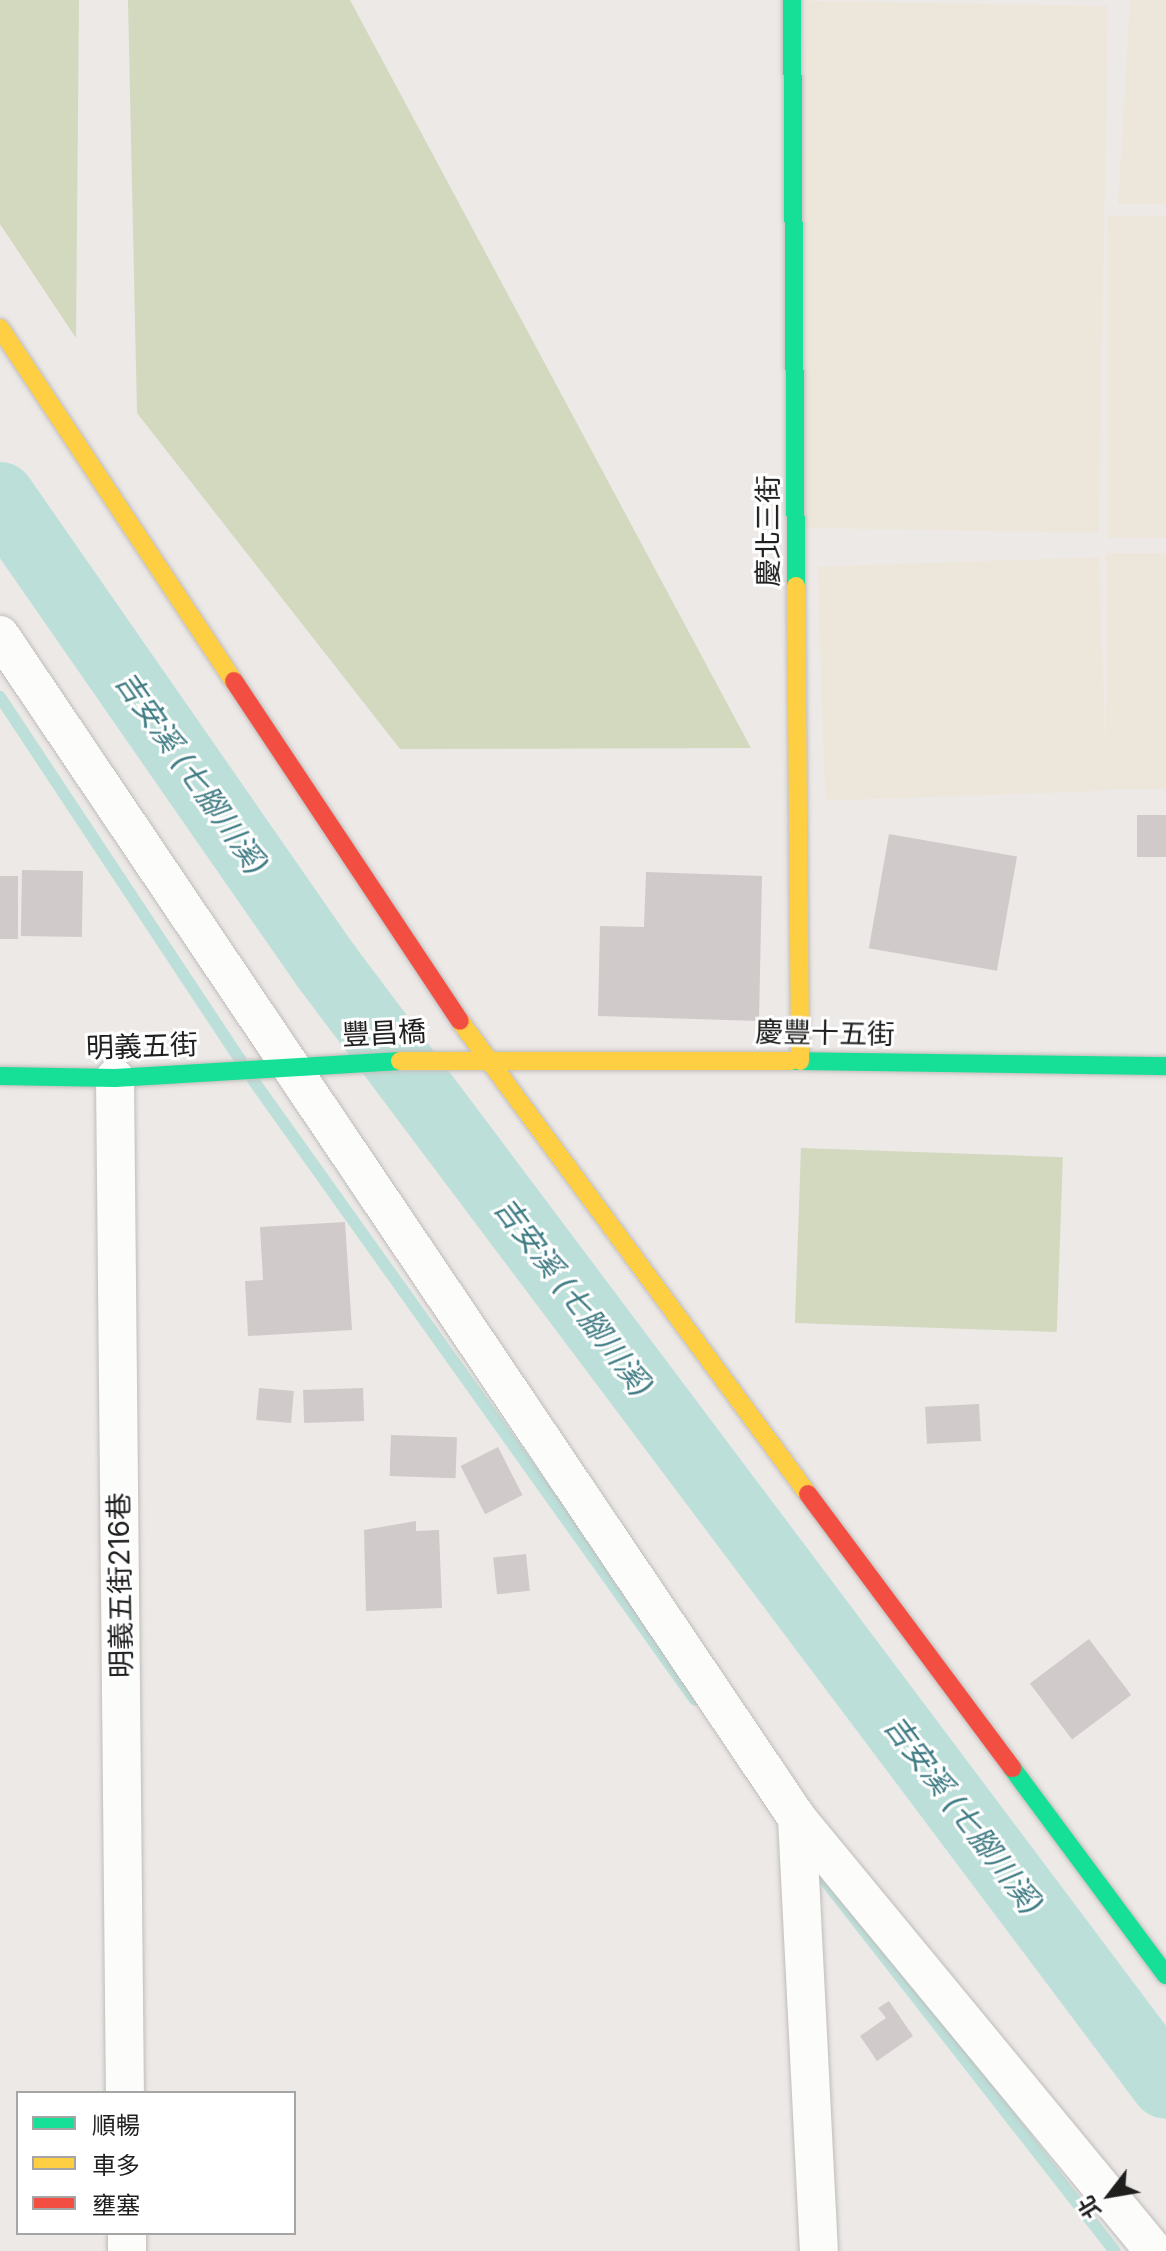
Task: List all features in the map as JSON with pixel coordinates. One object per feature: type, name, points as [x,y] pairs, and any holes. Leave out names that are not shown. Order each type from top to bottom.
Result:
[{"type":"street","name":"慶北三街","points":[[792,0],[800,1061]]},
{"type":"street","points":[[0,328],[483,1056],[1166,1975]]},
{"type":"street","points":[[0,635],[287,1066],[797,1818],[1154,2251]]},
{"type":"street","name":"慶豐十五街","points":[[483,1056],[1166,1066]]},
{"type":"street","name":"豐昌橋","points":[[287,1066],[483,1056]]},
{"type":"street","name":"明義五街","points":[[0,1076],[115,1078],[287,1066]]},
{"type":"street","name":"明義五街216巷","points":[[115,1078],[125,2091]]},
{"type":"street","points":[[797,1818],[819,2251]]},
{"type":"shaded area","points":[[1130,0],[1166,0],[1166,204],[1118,204]]},
{"type":"shaded area","points":[[805,1],[1108,6],[1099,533],[796,528]]},
{"type":"shaded area","points":[[1108,216],[1166,216],[1166,538],[1108,538]]},
{"type":"shaded area","points":[[1106,553],[1166,553],[1166,789],[1106,789]]},
{"type":"shaded area","points":[[1099,557],[1107,791],[825,801],[817,567]]},
{"type":"green space","points":[[0,0],[79,0],[76,338],[0,224]]},
{"type":"green space","points":[[128,0],[350,0],[751,748],[400,749],[137,413]]},
{"type":"green space","points":[[801,1148],[1063,1157],[1057,1332],[795,1323]]},
{"type":"building","points":[[1137,815],[1166,815],[1166,857],[1137,857]]},
{"type":"building","points":[[889,834],[1017,857],[997,971],[869,948]]},
{"type":"building","points":[[22,870],[83,871],[82,937],[21,936]]},
{"type":"building","points":[[646,872],[762,876],[759,1021],[598,1016],[600,926],[644,927]]},
{"type":"building","points":[[0,876],[18,876],[18,939],[0,939]]},
{"type":"building","points":[[345,1222],[352,1330],[248,1336],[245,1281],[263,1280],[260,1227]]},
{"type":"building","points":[[259,1388],[294,1391],[291,1423],[256,1420]]},
{"type":"building","points":[[363,1388],[364,1421],[304,1423],[303,1390]]},
{"type":"building","points":[[979,1404],[981,1441],[927,1444],[925,1407]]},
{"type":"building","points":[[391,1435],[457,1437],[456,1478],[390,1476]]},
{"type":"building","points":[[498,1447],[523,1495],[485,1514],[461,1466]]},
{"type":"building","points":[[416,1521],[416,1531],[439,1530],[442,1608],[366,1611],[364,1530]]},
{"type":"building","points":[[526,1554],[530,1591],[497,1594],[493,1557]]},
{"type":"building","points":[[1089,1639],[1131,1695],[1072,1739],[1030,1684]]},
{"type":"building","points":[[889,2001],[913,2036],[877,2061],[860,2036],[886,2018],[878,2008]]},
{"type":"waterway","name":"吉安溪 (七腳川溪)","points":[[0,497],[326,966],[1166,2084]]},
{"type":"waterway","points":[[0,697],[241,1061]]},
{"type":"waterway","points":[[253,1080],[695,1700]]},
{"type":"waterway","points":[[820,1874],[1115,2251]]},
{"type":"traffic: fast","points":[[792,0],[796,586]]},
{"type":"traffic: fast","points":[[0,1076],[115,1078],[400,1061]]},
{"type":"traffic: fast","points":[[791,1061],[1166,1066]]},
{"type":"traffic: fast","points":[[1012,1768],[1166,1975]]},
{"type":"traffic: slow","points":[[0,328],[234,681]]},
{"type":"traffic: slow","points":[[796,586],[800,1061]]},
{"type":"traffic: slow","points":[[460,1021],[808,1494]]},
{"type":"traffic: slow","points":[[400,1061],[791,1061]]},
{"type":"traffic: jam","points":[[234,681],[460,1021]]},
{"type":"traffic: jam","points":[[808,1494],[1012,1768]]}]
